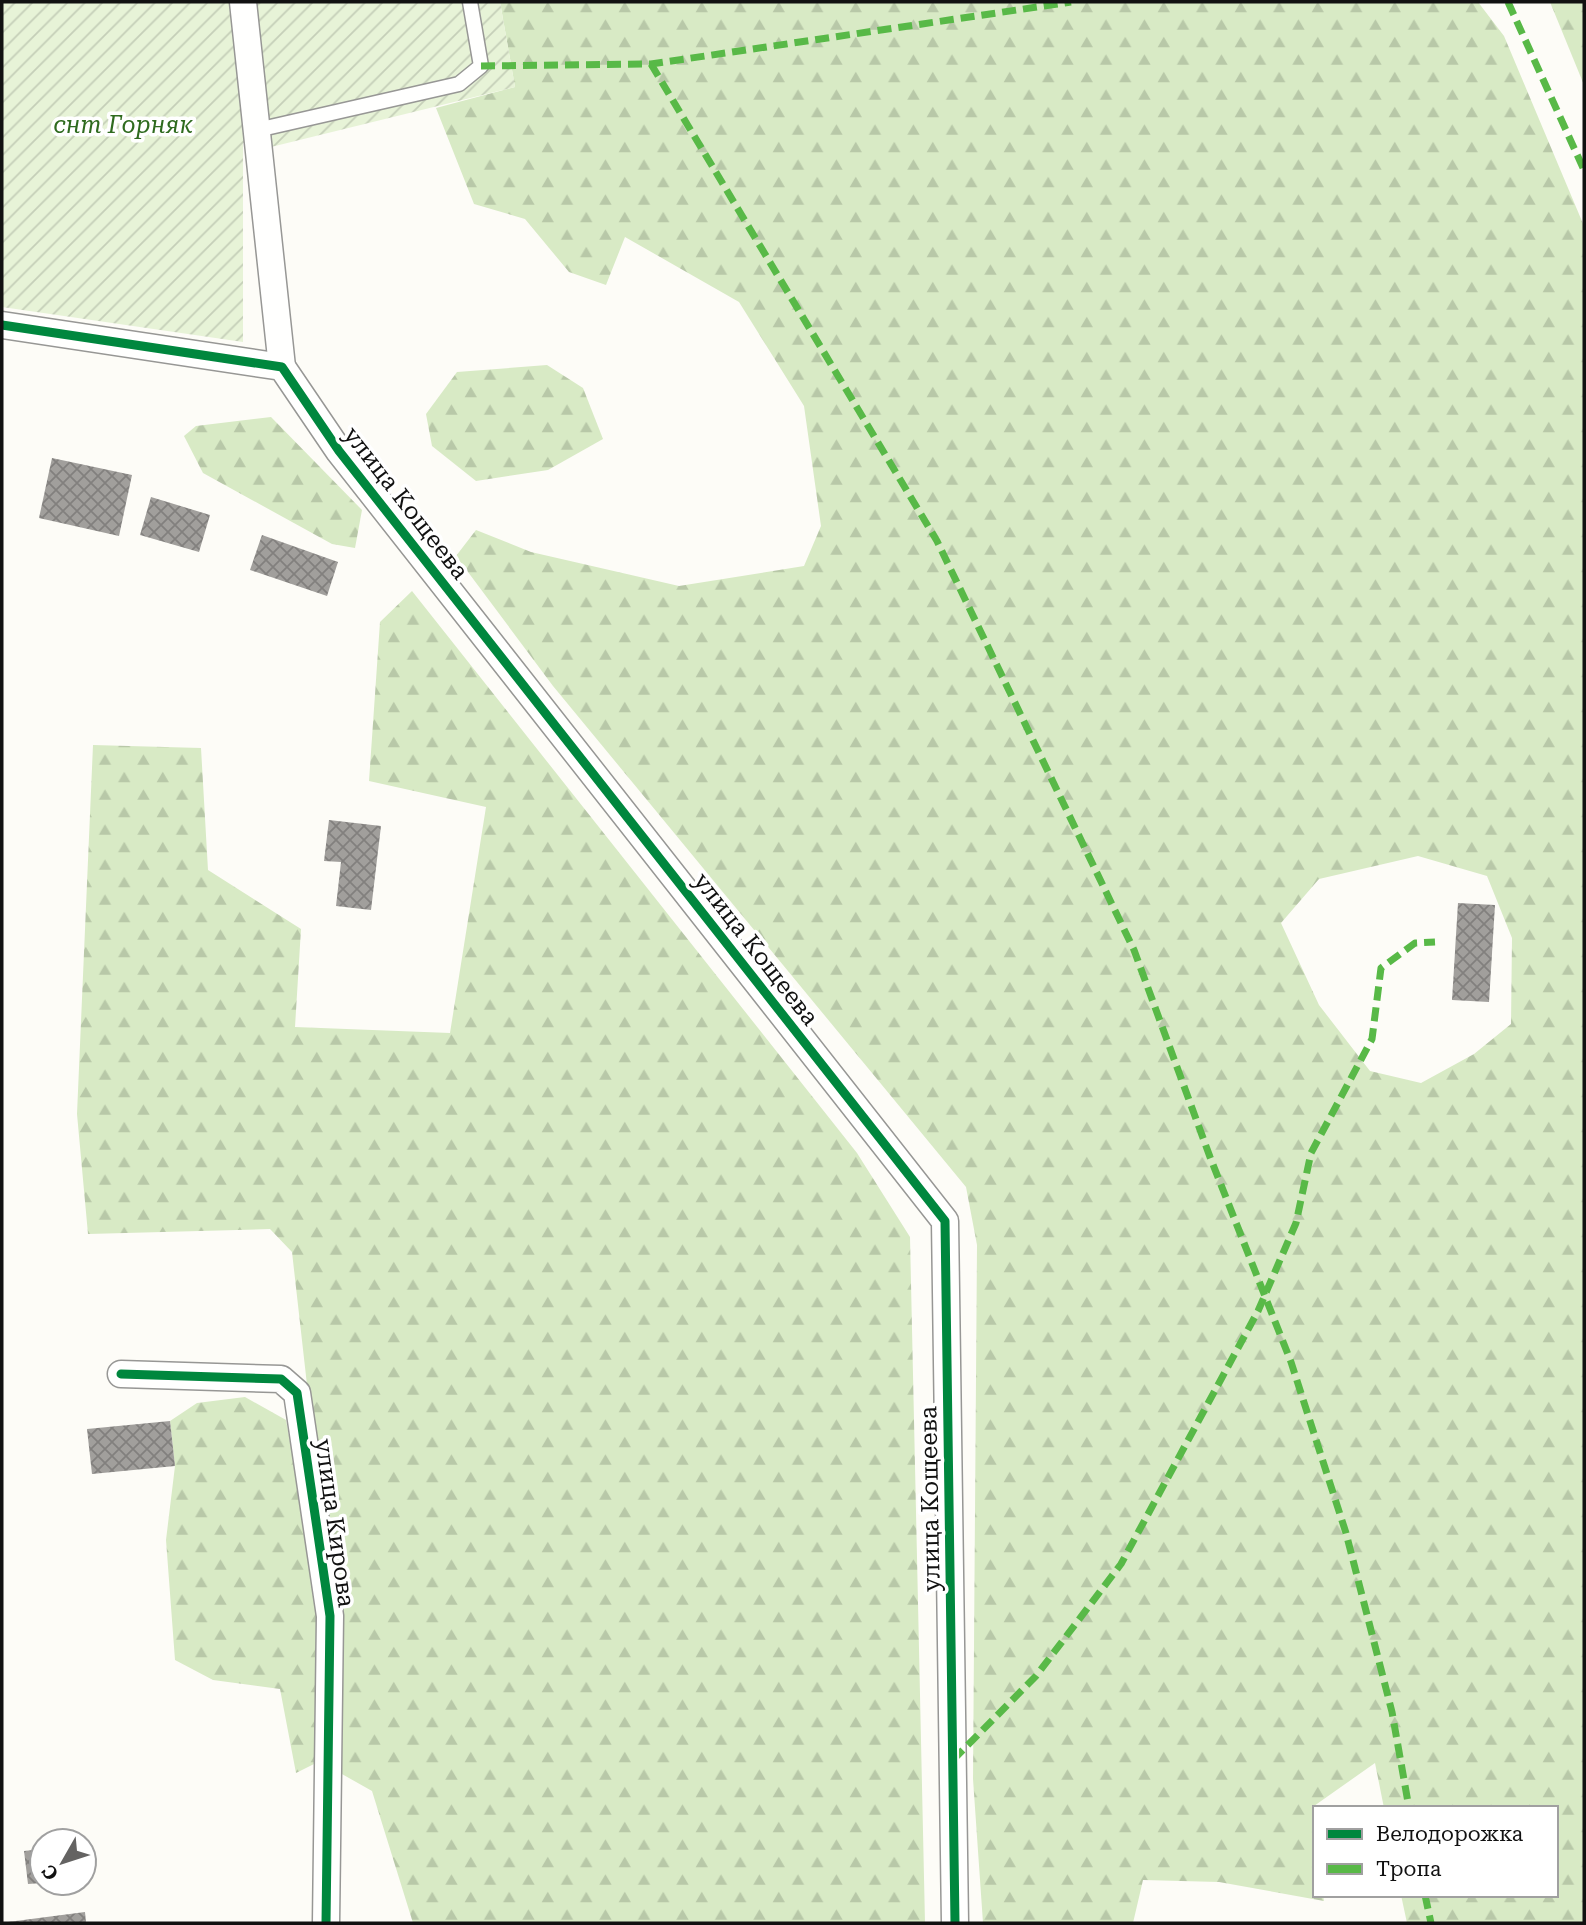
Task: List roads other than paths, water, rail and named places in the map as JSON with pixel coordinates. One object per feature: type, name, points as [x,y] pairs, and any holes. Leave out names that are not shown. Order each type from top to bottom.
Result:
[{"type":"street","points":[[2,325],[282,367],[243,2]]},
{"type":"street","name":"улица Кощеева","points":[[282,367],[339,451],[945,1221],[955,1923]]},
{"type":"street","name":"улица Кирова","points":[[121,1374],[281,1380],[297,1393],[330,1616],[326,1923]]},
{"type":"lane","points":[[257,130],[459,84],[481,66],[470,2]]},
{"type":"park label","name":"снт Горняк","points":[[123,125]]}]
